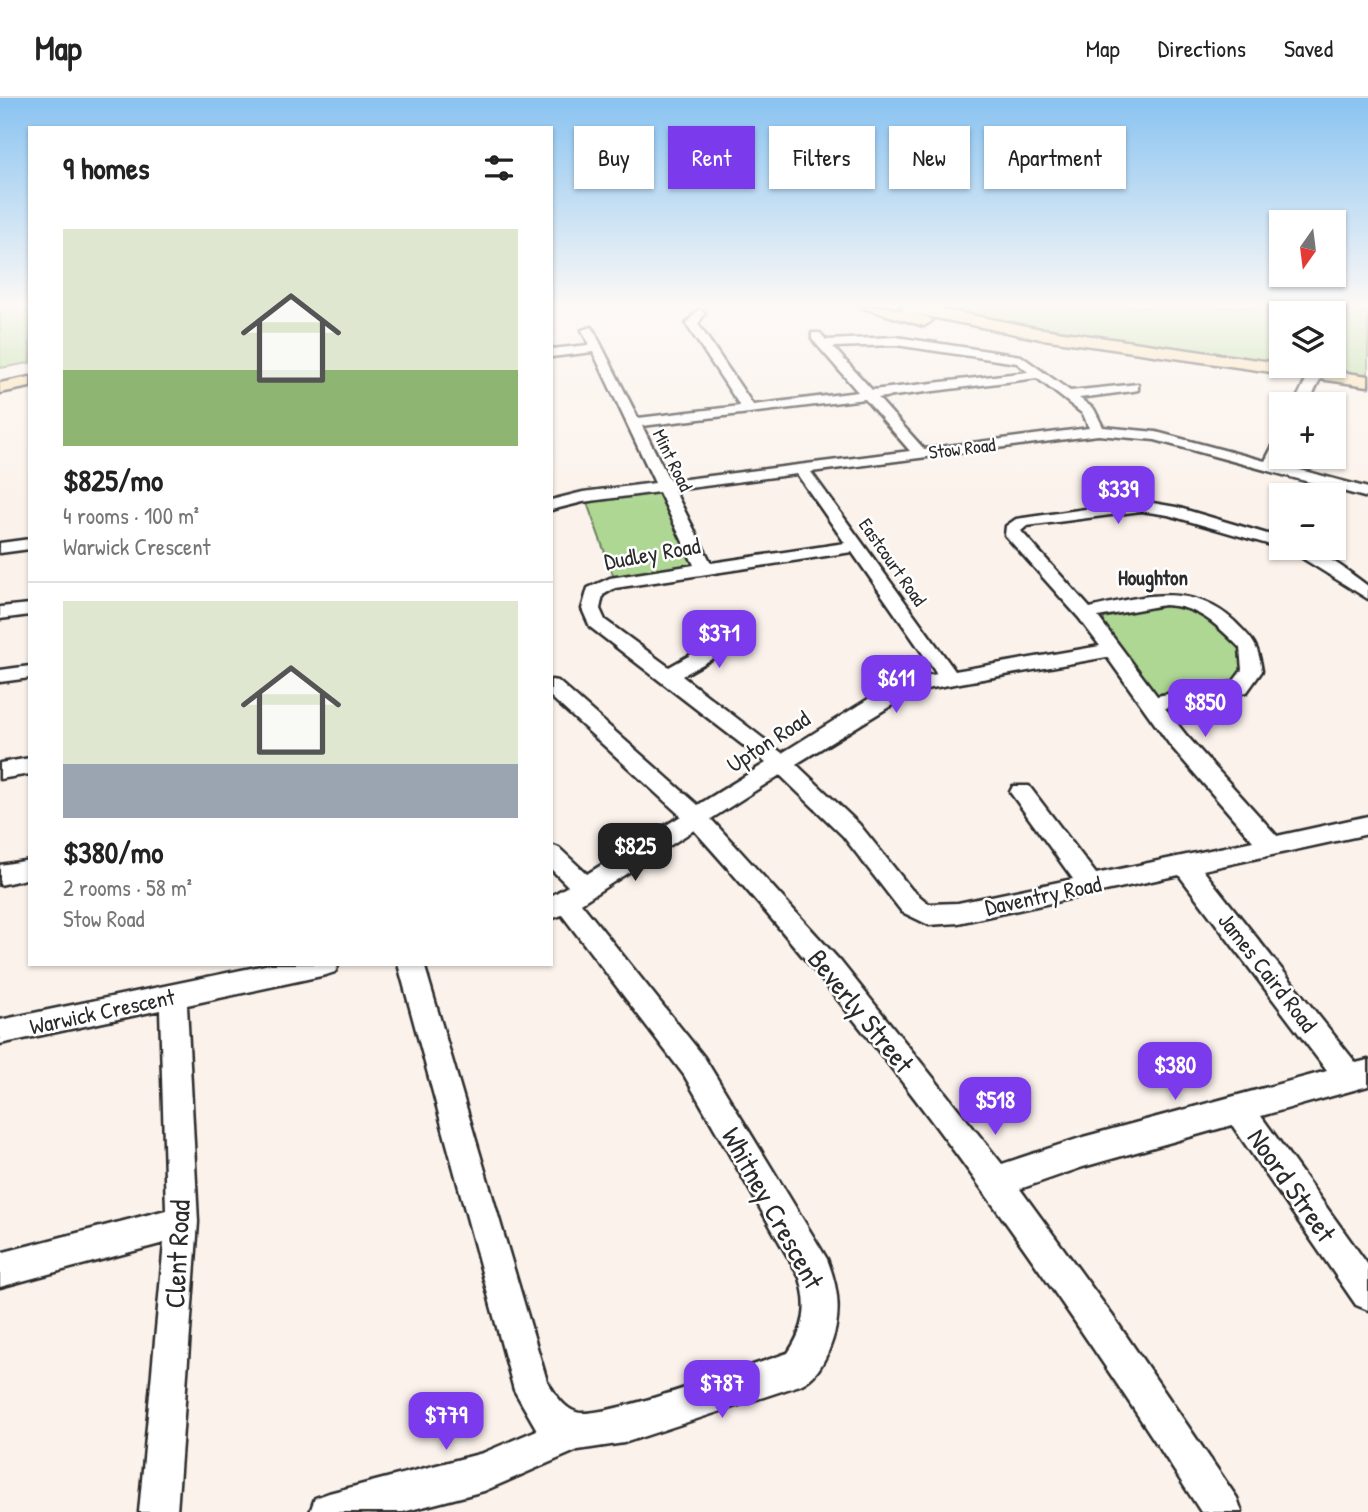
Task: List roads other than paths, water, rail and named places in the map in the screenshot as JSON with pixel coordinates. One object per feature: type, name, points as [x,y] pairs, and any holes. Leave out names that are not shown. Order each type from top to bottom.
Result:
[{"type":"main road","points":[[0,378],[28,373]]},
{"type":"main road","points":[[1346,378],[1368,381]]},
{"type":"main road","points":[[0,388],[28,382]]},
{"type":"street","name":"Mint Road","points":[[609,373],[705,569]]},
{"type":"street","points":[[725,373],[749,409]]},
{"type":"street","points":[[849,373],[921,454]]},
{"type":"street","points":[[634,422],[1041,373],[1088,412],[1098,430]]},
{"type":"street","points":[[1068,395],[1133,387]]},
{"type":"street","name":"Stow Road","points":[[553,504],[569,499],[1098,430],[1156,436],[1269,465]]},
{"type":"street","name":"Stow Road","points":[[1284,469],[1368,493]]},
{"type":"street","name":"Eastcourt Road","points":[[802,470],[950,678]]},
{"type":"street","points":[[1269,539],[1170,510],[1141,506],[1118,507],[1014,525],[1013,535],[1086,614],[1178,740],[1273,847]]},
{"type":"street","points":[[0,548],[28,544]]},
{"type":"street","name":"Dudley Road","points":[[780,763],[597,623],[591,609],[593,594],[600,586],[610,583],[856,547]]},
{"type":"street","points":[[1320,560],[1368,594]]},
{"type":"street","points":[[1086,614],[1164,599],[1180,600],[1210,611],[1249,647],[1252,671],[1240,687],[1151,704]]},
{"type":"street","points":[[0,613],[28,609]]},
{"type":"street","points":[[667,676],[724,644],[736,626]]},
{"type":"street","name":"Upton Road","points":[[695,817],[893,693],[911,685],[1112,650]]},
{"type":"street","points":[[0,676],[28,672]]},
{"type":"street","name":"Beverly Street","points":[[553,689],[695,817],[827,965],[998,1181],[1223,1512]]},
{"type":"street","name":"Daventry Road","points":[[780,763],[862,842],[901,897],[918,912],[935,918],[1368,825]]},
{"type":"street","points":[[0,771],[28,766]]},
{"type":"street","points":[[1021,792],[1091,885]]},
{"type":"street","points":[[553,859],[568,900],[695,817]]},
{"type":"street","name":"James Caird Road","points":[[1186,866],[1359,1076]]},
{"type":"street","points":[[0,874],[28,869]]},
{"type":"street","name":"Whitney Crescent","points":[[568,900],[694,1066],[814,1272],[823,1295],[822,1321],[817,1342],[800,1367],[624,1425],[577,1432]]},
{"type":"street","name":"Warwick Crescent","points":[[0,1032],[316,966]]},
{"type":"street","points":[[412,966],[532,1390],[551,1419],[577,1432]]},
{"type":"street","name":"Clent Road","points":[[158,1512],[182,1222],[173,996]]},
{"type":"street","points":[[998,1181],[1083,1152],[1240,1111],[1359,1076]]},
{"type":"street","name":"Noord Street","points":[[1240,1111],[1368,1293]]},
{"type":"street","points":[[0,1270],[182,1222]]},
{"type":"street","points":[[330,1512],[484,1472],[577,1432]]},
{"type":"district","name":"Houghton","points":[[1153,577]]}]
